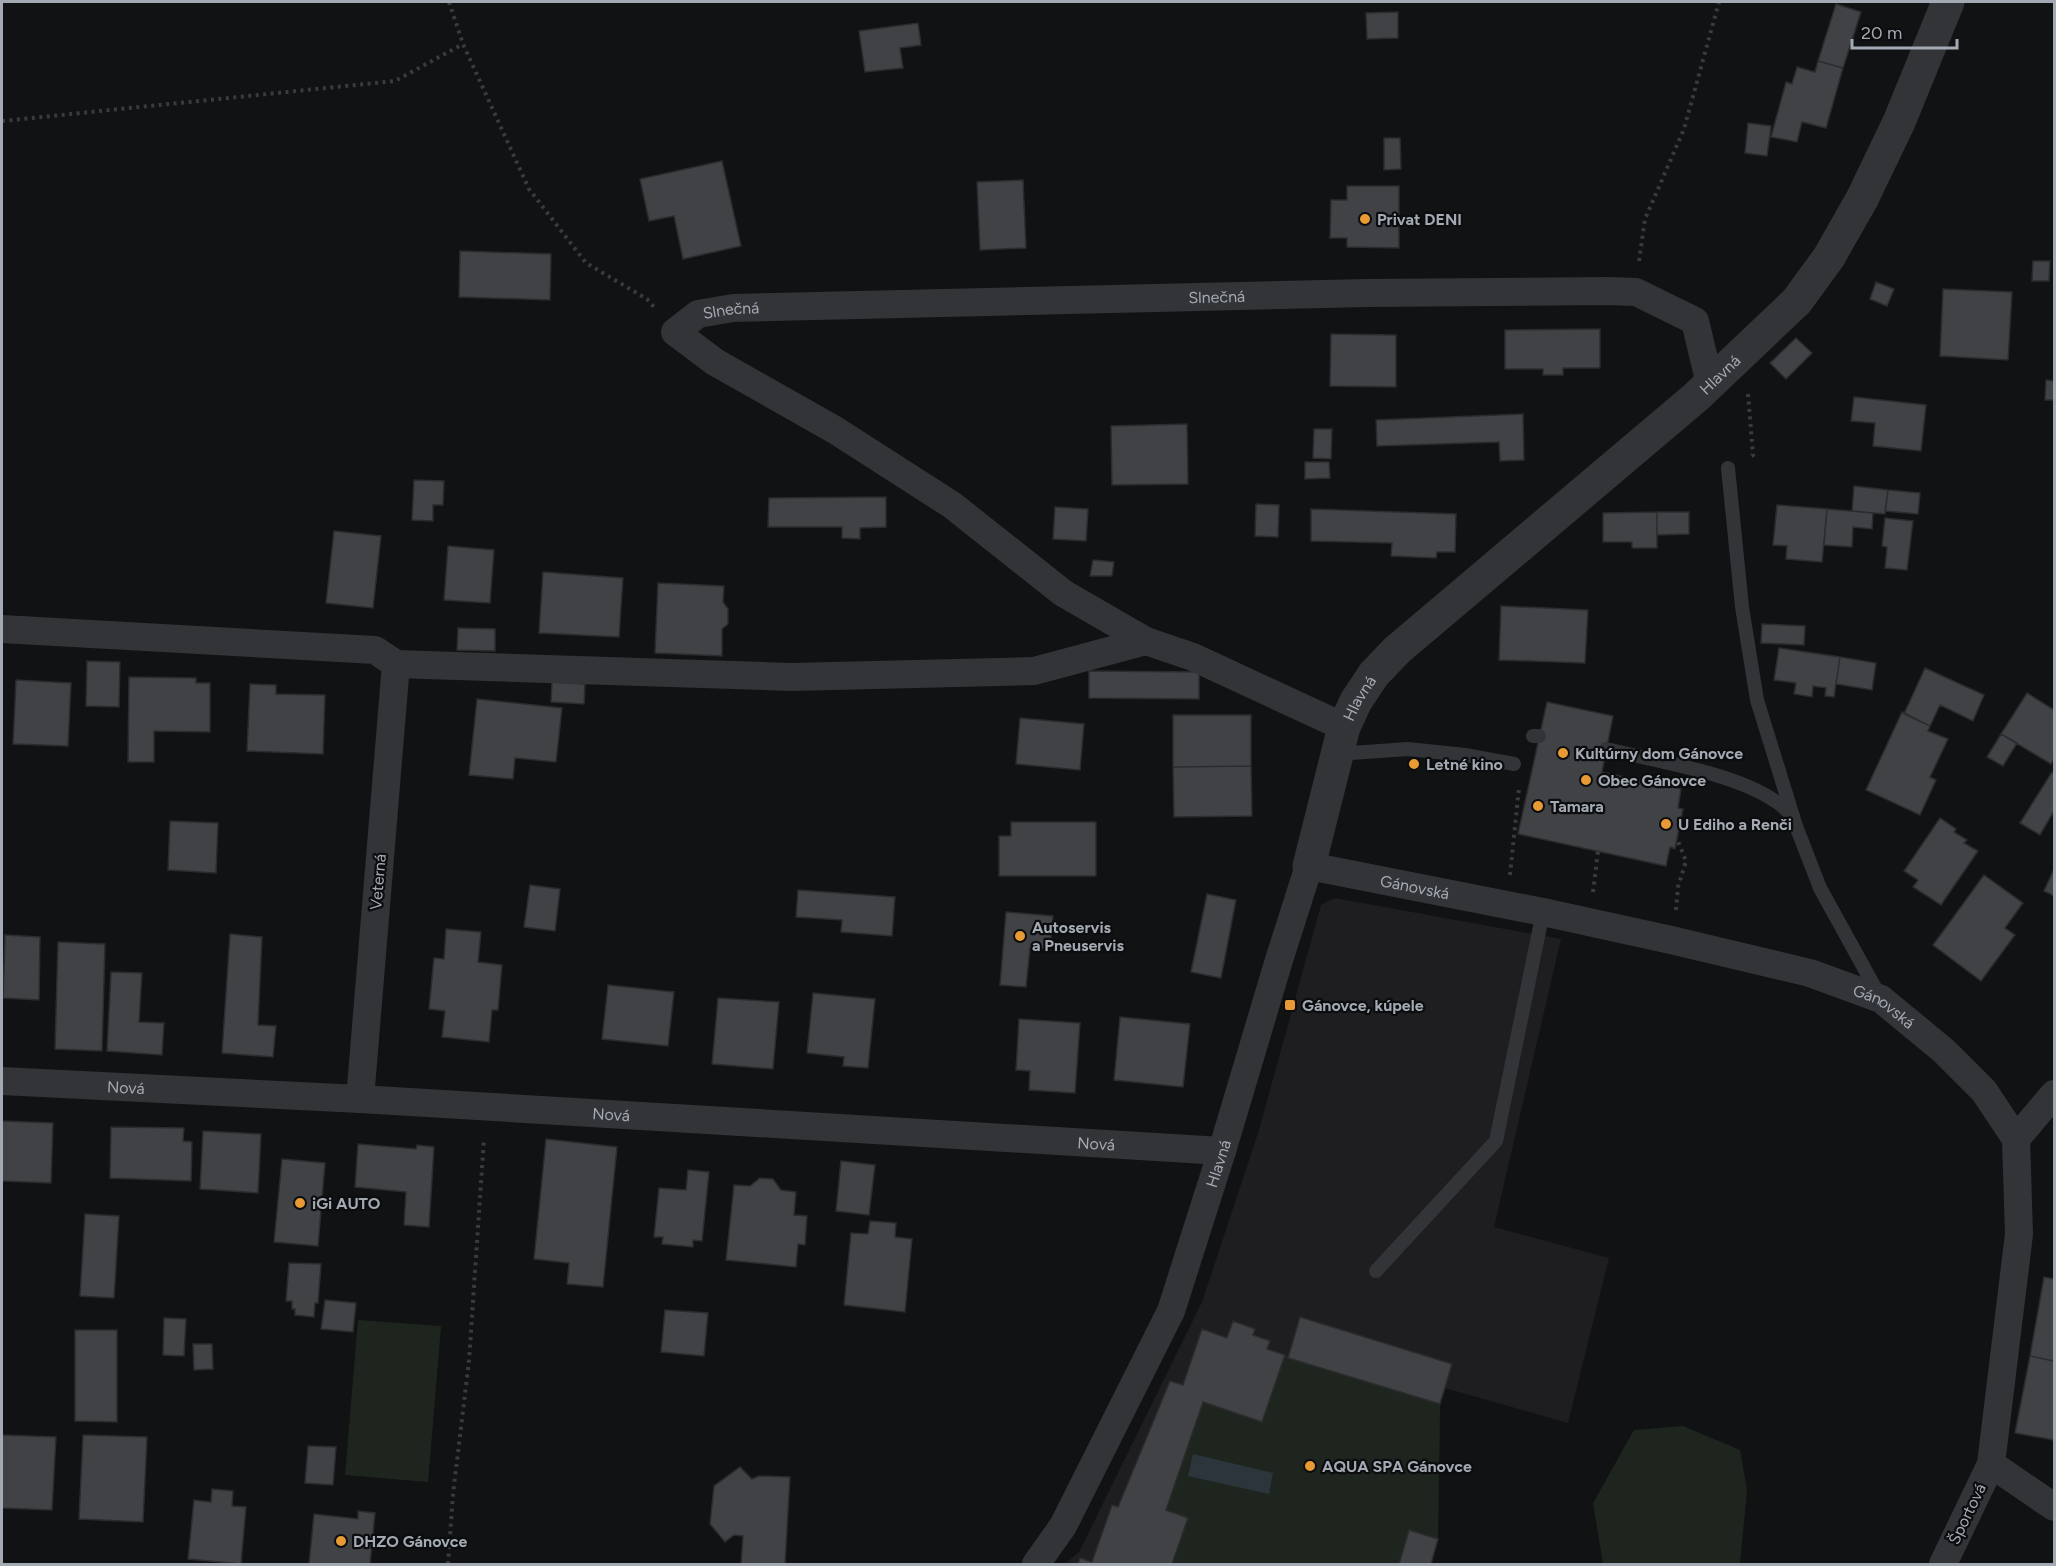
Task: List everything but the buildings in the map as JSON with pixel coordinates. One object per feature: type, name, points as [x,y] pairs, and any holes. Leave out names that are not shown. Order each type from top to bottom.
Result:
[{"type":"street","name":"Hlavná","points":[[1036,1564],[1064,1526],[1171,1311],[1309,866],[1340,741],[1356,701],[1374,674],[1397,650],[1696,398],[1797,301],[1829,257],[1862,199],[1899,122],[1948,2]]},
{"type":"street","name":"Slnečná","points":[[675,332],[698,314],[733,308],[1367,293],[1636,292],[1695,321],[1710,384]]},
{"type":"street","points":[[675,332],[715,362],[835,430],[952,505],[1063,593],[1146,641],[1193,657],[1340,741]]},
{"type":"street","points":[[2,629],[375,650],[396,664],[792,677],[1034,671],[1146,641]]},
{"type":"street","name":"Veterná","points":[[360,1099],[396,664]]},
{"type":"street","name":"Gánovská","points":[[1309,866],[1671,940],[1810,974],[1881,999],[1944,1051],[1984,1091],[2016,1139]]},
{"type":"street","name":"Nová","points":[[2,1081],[360,1099],[1222,1151]]},
{"type":"street","points":[[2055,1094],[2016,1139],[2019,1234],[1991,1464],[2055,1507]]},
{"type":"street","name":"Športová","points":[[1943,1564],[1991,1464]]},
{"type":"lane","points":[[1728,468],[1742,608],[1757,700],[1793,816],[1820,888],[1881,999]]},
{"type":"lane","points":[[1340,741],[1465,755],[1514,764]]},
{"type":"lane","points":[[1606,749],[1688,768],[1743,784],[1775,800],[1793,816]]},
{"type":"lane","points":[[1376,1271],[1496,1141],[1543,912]]},
{"type":"path","points":[[449,2],[463,44],[529,189],[586,262],[647,299],[675,332]]},
{"type":"path","points":[[1636,292],[1645,219],[1684,129],[1719,2]]},
{"type":"path","points":[[2,121],[395,81],[463,44]]},
{"type":"path","points":[[1728,468],[1753,455],[1744,352]]},
{"type":"path","points":[[1507,905],[1519,788]]},
{"type":"path","points":[[1675,915],[1678,887],[1686,861],[1677,839]]},
{"type":"path","points":[[1593,888],[1598,851]]},
{"type":"path","points":[[448,1564],[453,1494],[469,1361],[486,1108]]},
{"type":"shaded area","name":"AQUA SPA Gánovce","points":[[1335,898],[1561,939],[1494,1227],[1609,1258],[1568,1423],[1445,1388],[1440,1404],[1438,1539],[1431,1564],[1065,1564],[1079,1552],[1202,1302],[1259,1130],[1321,905]]},
{"type":"shaded area","points":[[358,1320],[441,1326],[428,1482],[345,1475]]},
{"type":"shaded area","name":"AQUA SPA Gánovce","points":[[1285,1355],[1440,1404],[1438,1539],[1431,1564],[1172,1564],[1188,1518],[1166,1510],[1203,1402]]},
{"type":"shaded area","points":[[1683,1426],[1740,1450],[1747,1490],[1740,1564],[1603,1564],[1593,1503],[1634,1430]]},
{"type":"shaded area","points":[[1193,1454],[1273,1473],[1269,1494],[1188,1476]]},
{"type":"place","name":"Privat DENI","points":[[1365,219]]},
{"type":"place","name":"Kultúrny dom Gánovce","points":[[1563,753]]},
{"type":"place","name":"Letné kino","points":[[1414,764]]},
{"type":"place","name":"Obec Gánovce","points":[[1586,780]]},
{"type":"place","name":"Tamara","points":[[1538,806]]},
{"type":"place","name":"U Ediho a Renči","points":[[1666,824]]},
{"type":"place","name":"Autoservis a Pneuservis","points":[[1020,936]]},
{"type":"place","name":"Gánovce, kúpele","points":[[1290,1005]]},
{"type":"place","name":"iGi AUTO","points":[[300,1203]]},
{"type":"place","name":"AQUA SPA Gánovce","points":[[1310,1466]]},
{"type":"place","name":"DHZO Gánovce","points":[[341,1541]]}]
